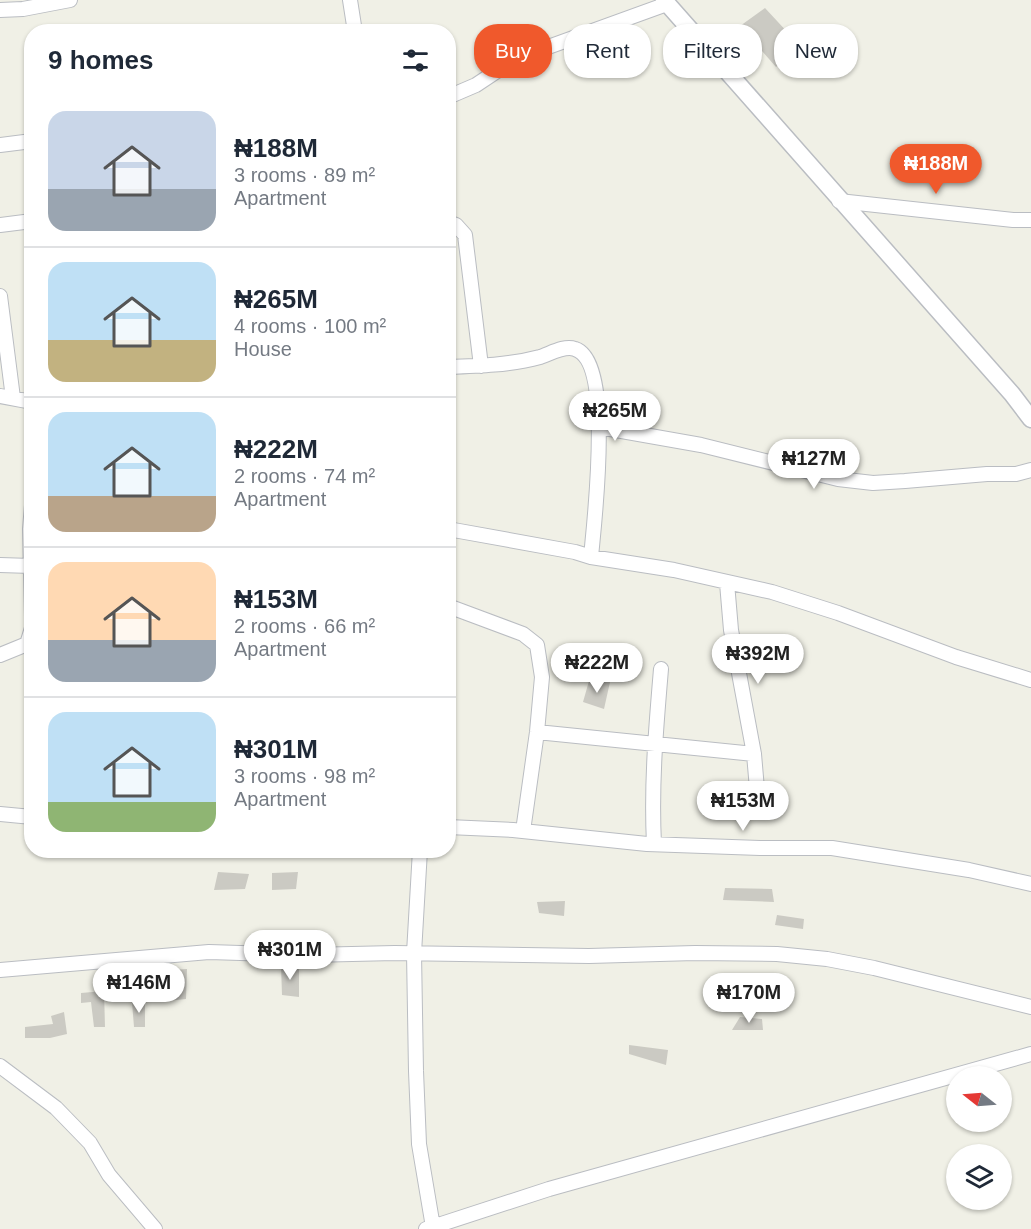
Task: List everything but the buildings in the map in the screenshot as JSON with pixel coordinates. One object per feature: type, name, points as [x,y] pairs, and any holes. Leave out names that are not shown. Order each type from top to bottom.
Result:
[{"type":"street","points":[[0,10],[23,9],[70,0]]},
{"type":"street","points":[[350,0],[354,24]]},
{"type":"street","points":[[456,94],[476,86],[515,59],[666,2],[839,201],[1012,394],[1031,419]]},
{"type":"street","points":[[0,144],[24,142]]},
{"type":"street","points":[[839,201],[1031,220]]},
{"type":"street","points":[[0,225],[24,222]]},
{"type":"street","points":[[456,225],[465,235],[482,366]]},
{"type":"street","points":[[0,296],[6,397],[24,400]]},
{"type":"street","points":[[456,367],[505,364],[540,357],[563,348],[575,348],[586,356],[592,373],[599,414],[598,483],[591,557]]},
{"type":"street","points":[[599,427],[701,445],[838,479],[873,483],[987,474],[1016,474],[1031,470]]},
{"type":"street","points":[[456,531],[591,557],[674,570],[727,584],[772,592],[838,613],[957,657],[1031,680]]},
{"type":"street","points":[[0,565],[24,566]]},
{"type":"street","points":[[727,584],[731,630],[754,754],[757,789]]},
{"type":"street","points":[[456,609],[523,634],[537,645],[542,676],[537,732],[523,831]]},
{"type":"street","points":[[0,655],[24,645]]},
{"type":"street","points":[[654,844],[652,800],[654,745],[661,669]]},
{"type":"street","points":[[537,732],[754,754]]},
{"type":"street","points":[[0,814],[24,816]]},
{"type":"street","points":[[456,827],[523,831],[654,844],[832,848],[969,870],[1031,884]]},
{"type":"street","points":[[420,858],[414,953],[416,1071],[419,1144],[430,1228],[549,1189],[1031,1054]]},
{"type":"street","points":[[0,970],[209,952],[309,955],[414,953],[589,956],[695,953],[777,954],[874,968],[1031,1007]]},
{"type":"street","points":[[0,1066],[56,1108],[90,1143],[109,1175],[155,1229]]}]
